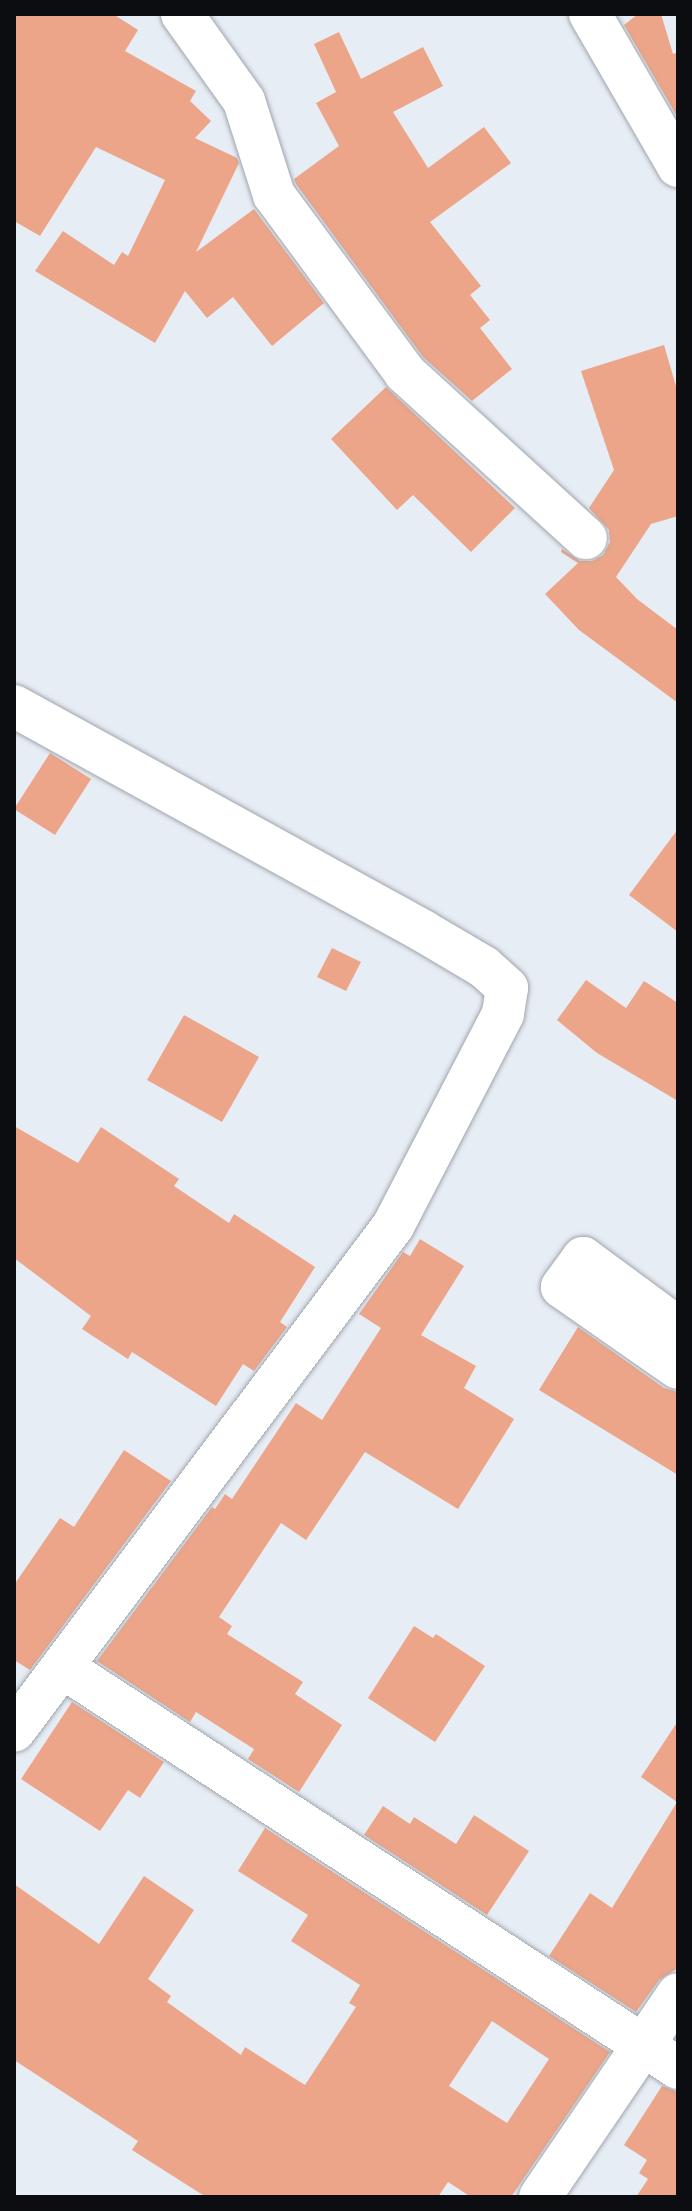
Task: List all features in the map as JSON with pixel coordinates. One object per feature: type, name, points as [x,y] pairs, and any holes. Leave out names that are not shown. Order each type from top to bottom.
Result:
[{"type":"street","points":[[182,14],[244,101],[274,195],[405,373],[586,538]]},
{"type":"street","points":[[590,14],[678,166]]},
{"type":"street","points":[[14,706],[423,931],[484,967],[507,988],[503,1014],[393,1226],[14,1731]]},
{"type":"street","points":[[678,1328],[583,1258],[562,1287],[678,1368]]},
{"type":"street","points":[[62,1667],[678,2068]]},
{"type":"street","points":[[540,2197],[678,1994]]},
{"type":"building","points":[[14,14],[113,14],[138,30],[125,51],[196,91],[190,101],[211,121],[195,138],[237,158],[239,163],[196,252],[254,209],[324,303],[272,346],[233,297],[207,318],[185,291],[155,343],[35,271],[63,231],[114,265],[122,252],[128,256],[165,180],[96,147],[40,236],[14,221]]},
{"type":"building","points":[[638,14],[661,14],[673,54],[678,52],[678,118],[624,25]]},
{"type":"building","points":[[339,32],[361,79],[423,47],[443,86],[393,112],[428,168],[484,127],[511,163],[430,222],[481,286],[470,295],[490,320],[480,328],[512,369],[472,401],[423,357],[294,179],[339,146],[316,103],[336,92],[314,44]]},
{"type":"building","points":[[664,345],[678,393],[678,516],[651,524],[616,577],[637,599],[678,630],[678,703],[579,630],[545,594],[578,563],[561,552],[562,549],[580,561],[592,561],[603,555],[610,542],[609,530],[589,508],[614,470],[581,371]]},
{"type":"building","points":[[386,387],[515,508],[471,552],[413,495],[397,510],[331,439]]},
{"type":"building","points":[[50,753],[91,779],[55,835],[14,809]]},
{"type":"building","points":[[678,829],[678,932],[629,895]]},
{"type":"building","points":[[332,948],[361,962],[346,991],[317,977]]},
{"type":"building","points":[[586,980],[626,1008],[644,981],[678,1003],[678,1101],[597,1053],[557,1020]]},
{"type":"building","points":[[184,1015],[259,1057],[222,1122],[147,1080]]},
{"type":"building","points":[[14,1126],[78,1163],[101,1127],[179,1179],[174,1186],[229,1223],[234,1214],[315,1267],[280,1322],[287,1327],[254,1371],[243,1364],[216,1406],[132,1352],[128,1359],[82,1329],[91,1316],[14,1258]]},
{"type":"building","points":[[420,1239],[464,1266],[421,1335],[476,1366],[464,1388],[514,1419],[458,1509],[365,1452],[306,1540],[281,1523],[219,1617],[232,1626],[227,1634],[303,1682],[295,1694],[342,1725],[299,1792],[248,1759],[254,1749],[196,1712],[190,1722],[97,1661],[212,1507],[215,1509],[225,1494],[232,1499],[296,1403],[322,1420],[381,1328],[359,1314],[403,1252],[410,1256]]},
{"type":"building","points":[[578,1327],[664,1388],[678,1392],[678,1475],[539,1390]]},
{"type":"building","points":[[124,1450],[171,1481],[30,1670],[14,1660],[14,1585],[60,1518],[74,1527]]},
{"type":"building","points":[[414,1626],[433,1638],[436,1634],[485,1666],[435,1742],[368,1698]]},
{"type":"building","points":[[72,1702],[164,1762],[140,1798],[128,1790],[100,1831],[21,1779]]},
{"type":"building","points":[[678,1721],[678,1968],[659,1980],[636,2012],[549,1956],[590,1893],[612,1908],[677,1802],[641,1777]]},
{"type":"building","points":[[383,1806],[410,1824],[414,1817],[456,1844],[474,1815],[529,1851],[487,1915],[364,1835]]},
{"type":"building","points":[[265,1828],[610,2052],[511,2197],[471,2197],[448,2182],[438,2197],[206,2197],[132,2150],[138,2141],[14,2060],[14,1884],[99,1944],[144,1876],[194,1910],[148,1979],[171,1996],[167,2002],[241,2055],[245,2047],[305,2085],[356,2007],[349,2003],[360,1985],[291,1941],[308,1915],[238,1871]],"holes":[[[492,2021],[549,2059],[507,2123],[449,2086]]]},
{"type":"building","points":[[662,2086],[678,2092],[678,2197],[636,2197],[648,2179],[639,2173],[647,2160],[624,2145]]}]
